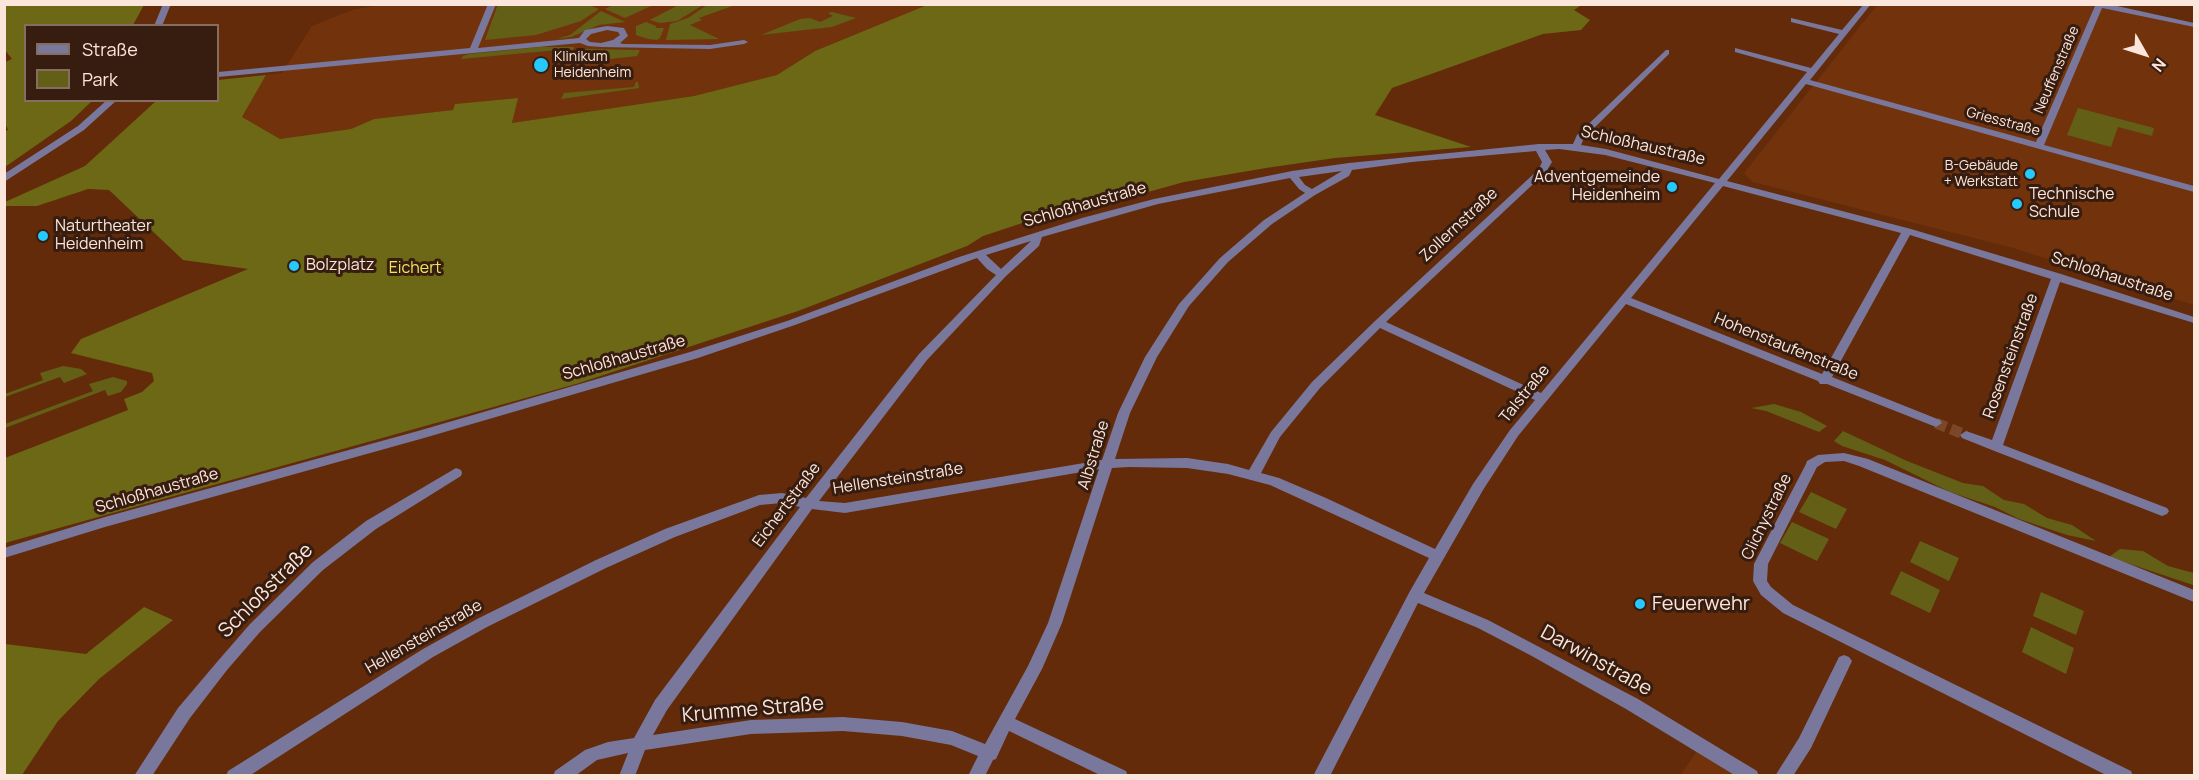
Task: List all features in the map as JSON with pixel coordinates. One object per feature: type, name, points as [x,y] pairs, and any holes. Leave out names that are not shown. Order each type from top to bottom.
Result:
[{"type":"street","points":[[159,24],[167,4]]},
{"type":"street","points":[[473,51],[492,4]]},
{"type":"street","name":"Talstraße","points":[[1321,776],[1415,595],[1478,487],[1514,433],[1868,4]]},
{"type":"street","points":[[2097,5],[2194,25]]},
{"type":"street","name":"Neuffenstraße","points":[[2039,146],[2097,5]]},
{"type":"street","points":[[1794,20],[1845,33]]},
{"type":"street","points":[[582,40],[588,32],[607,28],[622,31],[624,34],[622,38]]},
{"type":"street","points":[[608,44],[622,38],[647,45]]},
{"type":"street","points":[[219,75],[582,40],[591,45],[623,46],[710,47],[744,42]]},
{"type":"street","points":[[1738,50],[1809,76]]},
{"type":"street","points":[[1576,147],[1580,137],[1587,129],[1666,52]]},
{"type":"street","name":"Griesstraße","points":[[1809,76],[2039,146],[2194,189]]},
{"type":"street","points":[[4,179],[73,133],[111,102]]},
{"type":"street","name":"Schloßhaustraße","points":[[4,553],[105,522],[420,435],[694,355],[791,323],[1037,235],[1157,201],[1292,174],[1349,166],[1539,147],[1576,147],[1722,181],[1907,231],[2194,320]]},
{"type":"street","name":"Zollernstraße","points":[[1253,475],[1275,435],[1298,405],[1379,323],[1543,170],[1547,162],[1539,147]]},
{"type":"street","name":"Albstraße","points":[[976,776],[990,754],[1034,669],[1055,623],[1110,464],[1118,432],[1150,357],[1173,320],[1210,275],[1247,239],[1284,210],[1346,174],[1349,166]]},
{"type":"street","points":[[1292,174],[1312,194]]},
{"type":"street","points":[[1824,381],[1907,231]]},
{"type":"street","name":"Eichertstraße","points":[[627,776],[640,743],[661,705],[809,504],[923,357],[1002,274],[1035,244],[1037,235]]},
{"type":"street","points":[[979,254],[991,267],[1002,274]]},
{"type":"street","name":"Rosensteinstraße","points":[[1996,447],[2057,276]]},
{"type":"street","name":"Hohenstaufenstraße","points":[[1625,300],[1824,381],[1936,423]]},
{"type":"street","points":[[1379,323],[1542,398]]},
{"type":"street","points":[[1966,435],[2162,511]]},
{"type":"street","name":"Clichystraße","points":[[2125,776],[1788,609],[1766,591],[1760,581],[1761,564],[1812,464],[1823,458],[1844,457],[1863,462],[2194,596]]},
{"type":"street","name":"Hellensteinstraße","points":[[234,776],[428,653],[537,594],[670,533],[745,504],[777,498],[845,508],[1063,470],[1146,461],[1187,463],[1253,475],[1304,493],[1438,556]]},
{"type":"street","name":"Schloßstraße","points":[[142,776],[184,713],[222,666],[255,628],[318,566],[370,525],[456,472]]},
{"type":"street","name":"Darwinstraße","points":[[1415,595],[1483,624],[1535,651],[1632,704],[1751,776]]},
{"type":"street","points":[[1783,776],[1809,736],[1844,661]]},
{"type":"street","points":[[1006,722],[1120,776]]},
{"type":"street","name":"Krumme Straße","points":[[561,776],[591,755],[608,749],[751,727],[843,724],[902,729],[952,738],[990,754]]},
{"type":"shaded area","name":"Klinikum Heidenheim","points":[[380,5],[927,5],[815,51],[778,75],[694,96],[512,123],[517,98],[455,104],[453,110],[374,119],[351,129],[280,139],[242,117],[266,75],[282,73],[312,26],[352,10]]},
{"type":"shaded area","points":[[1877,5],[2086,5],[2194,27],[2194,305],[2013,248],[1753,182],[1744,173]]},
{"type":"shaded area","points":[[1697,751],[1737,776],[1680,776]]},
{"type":"green space","points":[[5,4],[144,5],[134,24],[24,24],[24,102],[91,102],[71,121],[5,167],[5,131],[8,130],[5,123],[5,62],[12,59],[5,50]]},
{"type":"green space","points":[[498,4],[589,5],[599,9],[581,21],[536,35],[485,40]]},
{"type":"green space","points":[[680,4],[703,5],[677,21],[660,23],[650,20]]},
{"type":"green space","name":"Eichert","points":[[1583,4],[1574,10],[1590,20],[1581,30],[1543,34],[1392,88],[1375,115],[1471,147],[1335,158],[1266,168],[1184,182],[1105,204],[1065,209],[983,236],[967,246],[798,311],[576,384],[5,543],[5,458],[128,410],[124,399],[142,392],[154,381],[152,373],[71,353],[81,339],[248,269],[183,260],[109,190],[88,189],[37,206],[5,206],[5,202],[85,166],[155,102],[219,102],[219,80],[266,75],[242,117],[280,139],[351,129],[374,119],[453,110],[455,104],[518,98],[512,123],[694,96],[777,75],[815,51],[927,5]]},
{"type":"green space","points":[[613,5],[653,5],[625,18],[605,9]]},
{"type":"green space","points":[[707,5],[735,5],[699,18],[702,20],[690,25],[719,39],[666,40],[670,24],[688,18]]},
{"type":"green space","points":[[601,11],[625,22],[599,25],[571,37],[556,39],[570,35]]},
{"type":"green space","points":[[828,13],[856,18],[832,27],[761,35],[800,19],[810,18],[820,22],[833,16]]},
{"type":"green space","points":[[646,22],[656,28],[664,28],[660,38],[648,39],[636,35],[636,26]]},
{"type":"green space","points":[[539,47],[574,47],[573,51],[568,51],[568,49],[461,59],[469,54]]},
{"type":"green space","points":[[580,49],[640,50],[637,56],[573,63],[576,51]]},
{"type":"green space","points":[[636,82],[639,88],[561,99],[564,93],[634,87]]},
{"type":"green space","points":[[2078,108],[2154,128],[2152,136],[2118,127],[2111,147],[2067,135]]},
{"type":"green space","points":[[63,366],[81,369],[87,374],[64,383],[60,377],[5,397],[5,394],[43,380],[40,373]]},
{"type":"green space","points":[[113,377],[127,381],[121,392],[108,396],[105,390],[5,428],[5,424],[93,391],[89,384]]},
{"type":"green space","points":[[1774,404],[1801,412],[1827,426],[1819,432],[1766,411],[1751,408]]},
{"type":"green space","points":[[1843,431],[1907,461],[1963,483],[1983,486],[2004,500],[2024,504],[2047,518],[2072,525],[2096,541],[2067,535],[2019,519],[1995,507],[1950,492],[1885,460],[1842,446],[1834,441]]},
{"type":"green space","points":[[1811,492],[1847,509],[1836,529],[1799,512]]},
{"type":"green space","points":[[1792,522],[1829,539],[1817,561],[1780,543]]},
{"type":"green space","points":[[1920,541],[1959,558],[1949,581],[1910,562]]},
{"type":"green space","points":[[2120,549],[2143,551],[2168,566],[2194,573],[2193,585],[2109,557]]},
{"type":"green space","points":[[1901,571],[1940,590],[1930,613],[1890,594]]},
{"type":"green space","points":[[2041,592],[2084,611],[2076,635],[2033,616]]},
{"type":"green space","points":[[144,607],[173,620],[99,679],[58,721],[22,775],[5,775],[5,644],[86,654]]},
{"type":"green space","points":[[2031,627],[2074,648],[2066,674],[2022,652]]},
{"type":"tunnel","points":[[1936,423],[1966,435]]},
{"type":"place","name":"Klinikum Heidenheim","points":[[541,65]]},
{"type":"place","name":"B-Gebäude + Werkstatt","points":[[2030,174]]},
{"type":"place","name":"Adventgemeinde Heidenheim","points":[[1672,187]]},
{"type":"place","name":"Technische Schule","points":[[2017,204]]},
{"type":"place","name":"Naturtheater Heidenheim","points":[[43,236]]},
{"type":"place","name":"Bolzplatz","points":[[294,266]]},
{"type":"place","name":"Feuerwehr","points":[[1640,604]]}]
